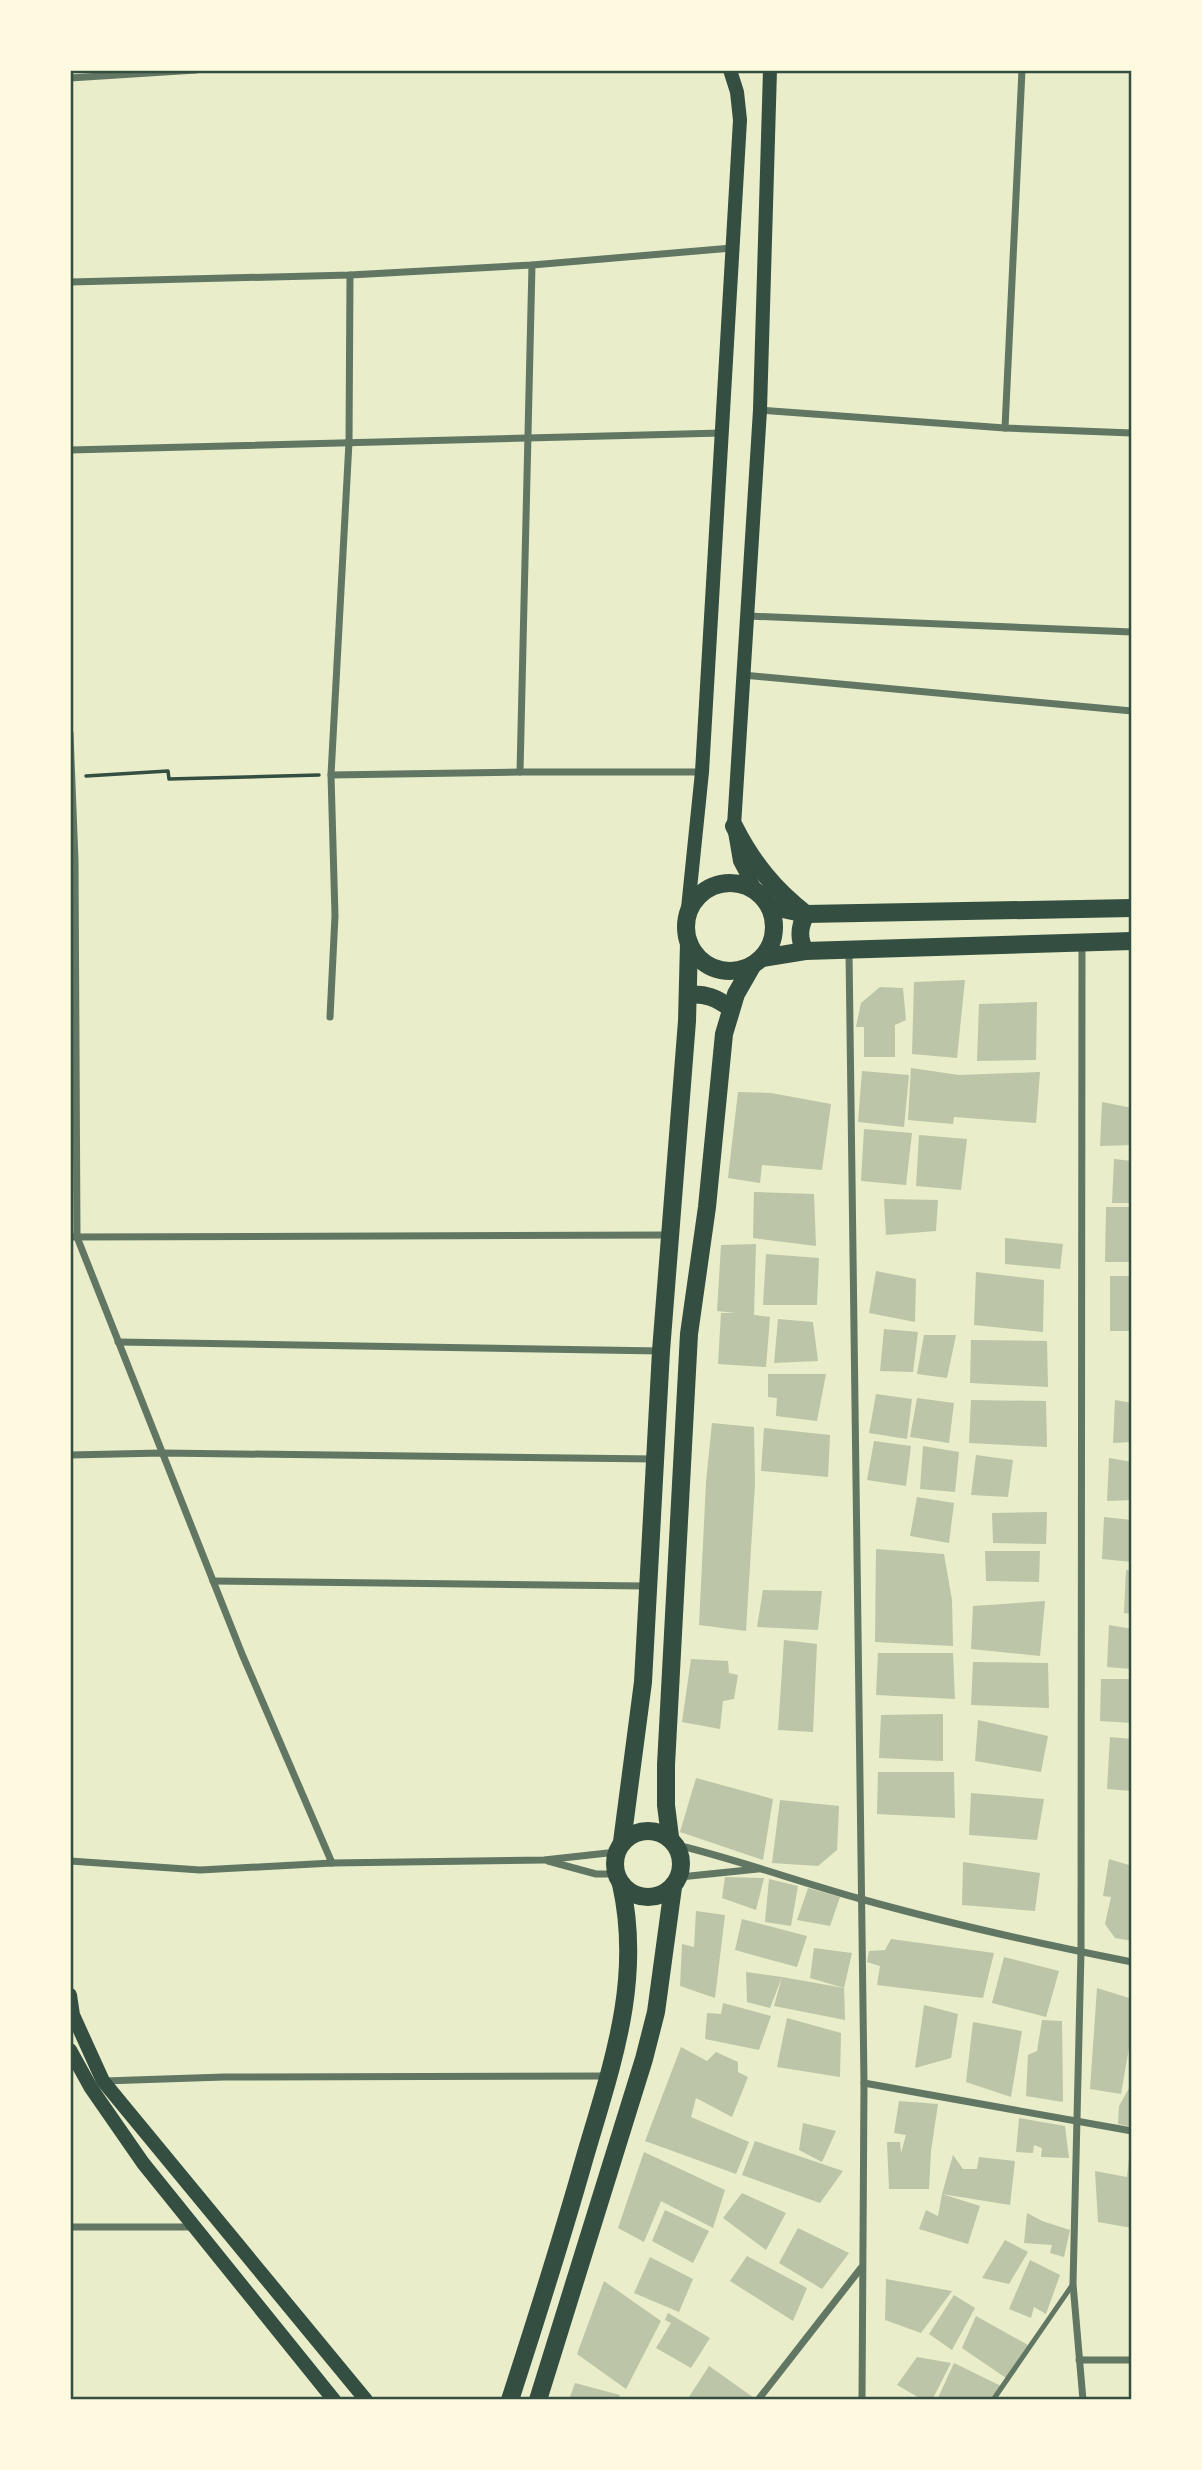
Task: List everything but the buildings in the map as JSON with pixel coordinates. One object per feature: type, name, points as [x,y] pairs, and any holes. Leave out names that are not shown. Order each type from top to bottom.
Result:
[{"type":"main road","points":[[510,2400],[558,2252],[616,2048],[630,1961],[628,1916],[615,1862],[620,1847],[643,1682],[662,1351],[688,995],[687,918],[702,772],[740,120],[737,92],[730,70]]},
{"type":"main road","points":[[538,2400],[644,2059],[656,2012],[676,1882],[682,1866],[681,1855],[673,1841],[666,1805],[666,1765],[689,1334],[707,1207],[724,1034],[730,1008],[773,939],[775,927],[769,905],[756,891],[740,861],[734,826],[760,410],[771,70]]},
{"type":"main road","points":[[734,826],[763,874],[806,914]]},
{"type":"main road","points":[[687,918],[698,896],[720,884],[745,885],[756,891]]},
{"type":"main road","points":[[769,905],[806,914],[1132,908]]},
{"type":"main road","points":[[806,914],[800,936],[806,951]]},
{"type":"main road","points":[[689,943],[704,963],[715,969],[740,971],[757,962],[806,951],[1132,941]]},
{"type":"main road","points":[[688,995],[706,995],[730,1008]]},
{"type":"main road","points":[[620,1847],[640,1831],[660,1832],[673,1841]]},
{"type":"main road","points":[[619,1879],[630,1892],[652,1897],[664,1894],[676,1882]]},
{"type":"main road","points":[[70,1995],[73,2015],[103,2081],[366,2400]]},
{"type":"main road","points":[[70,2050],[90,2088],[135,2152],[334,2400]]},
{"type":"street","points":[[70,78],[196,70]]},
{"type":"street","points":[[1005,428],[1022,70]]},
{"type":"street","points":[[70,282],[350,275],[532,265],[733,248]]},
{"type":"street","points":[[520,772],[532,265]]},
{"type":"street","points":[[330,1017],[335,916],[331,775],[349,442],[350,275]]},
{"type":"street","points":[[760,410],[1005,428],[1132,433]]},
{"type":"street","points":[[70,450],[722,433]]},
{"type":"street","points":[[748,616],[1132,632]]},
{"type":"street","points":[[743,675],[1132,711]]},
{"type":"street","points":[[70,733],[76,887],[74,1237],[213,1581],[332,1863]]},
{"type":"street","points":[[331,775],[702,772]]},
{"type":"street","points":[[1082,941],[1081,1952],[1073,2284],[1083,2400]]},
{"type":"street","points":[[849,949],[864,2083],[862,2400]]},
{"type":"street","points":[[74,1237],[670,1235]]},
{"type":"street","points":[[118,1342],[662,1351]]},
{"type":"street","points":[[70,1455],[162,1453],[656,1459]]},
{"type":"street","points":[[213,1581],[649,1586]]},
{"type":"street","points":[[673,1841],[862,1899],[1132,1962]]},
{"type":"street","points":[[70,1861],[200,1870],[332,1863],[544,1860],[620,1847]]},
{"type":"street","points":[[544,1860],[619,1879]]},
{"type":"street","points":[[676,1882],[762,1869]]},
{"type":"street","points":[[103,2081],[224,2077],[608,2076]]},
{"type":"street","points":[[864,2083],[1132,2131]]},
{"type":"street","points":[[70,2227],[193,2227]]},
{"type":"street","points":[[758,2400],[861,2267]]},
{"type":"street","points":[[1079,2360],[1132,2360]]},
{"type":"lane","points":[[993,2400],[1073,2284]]},
{"type":"path","points":[[72,776],[168,771],[169,779],[331,775]]}]
